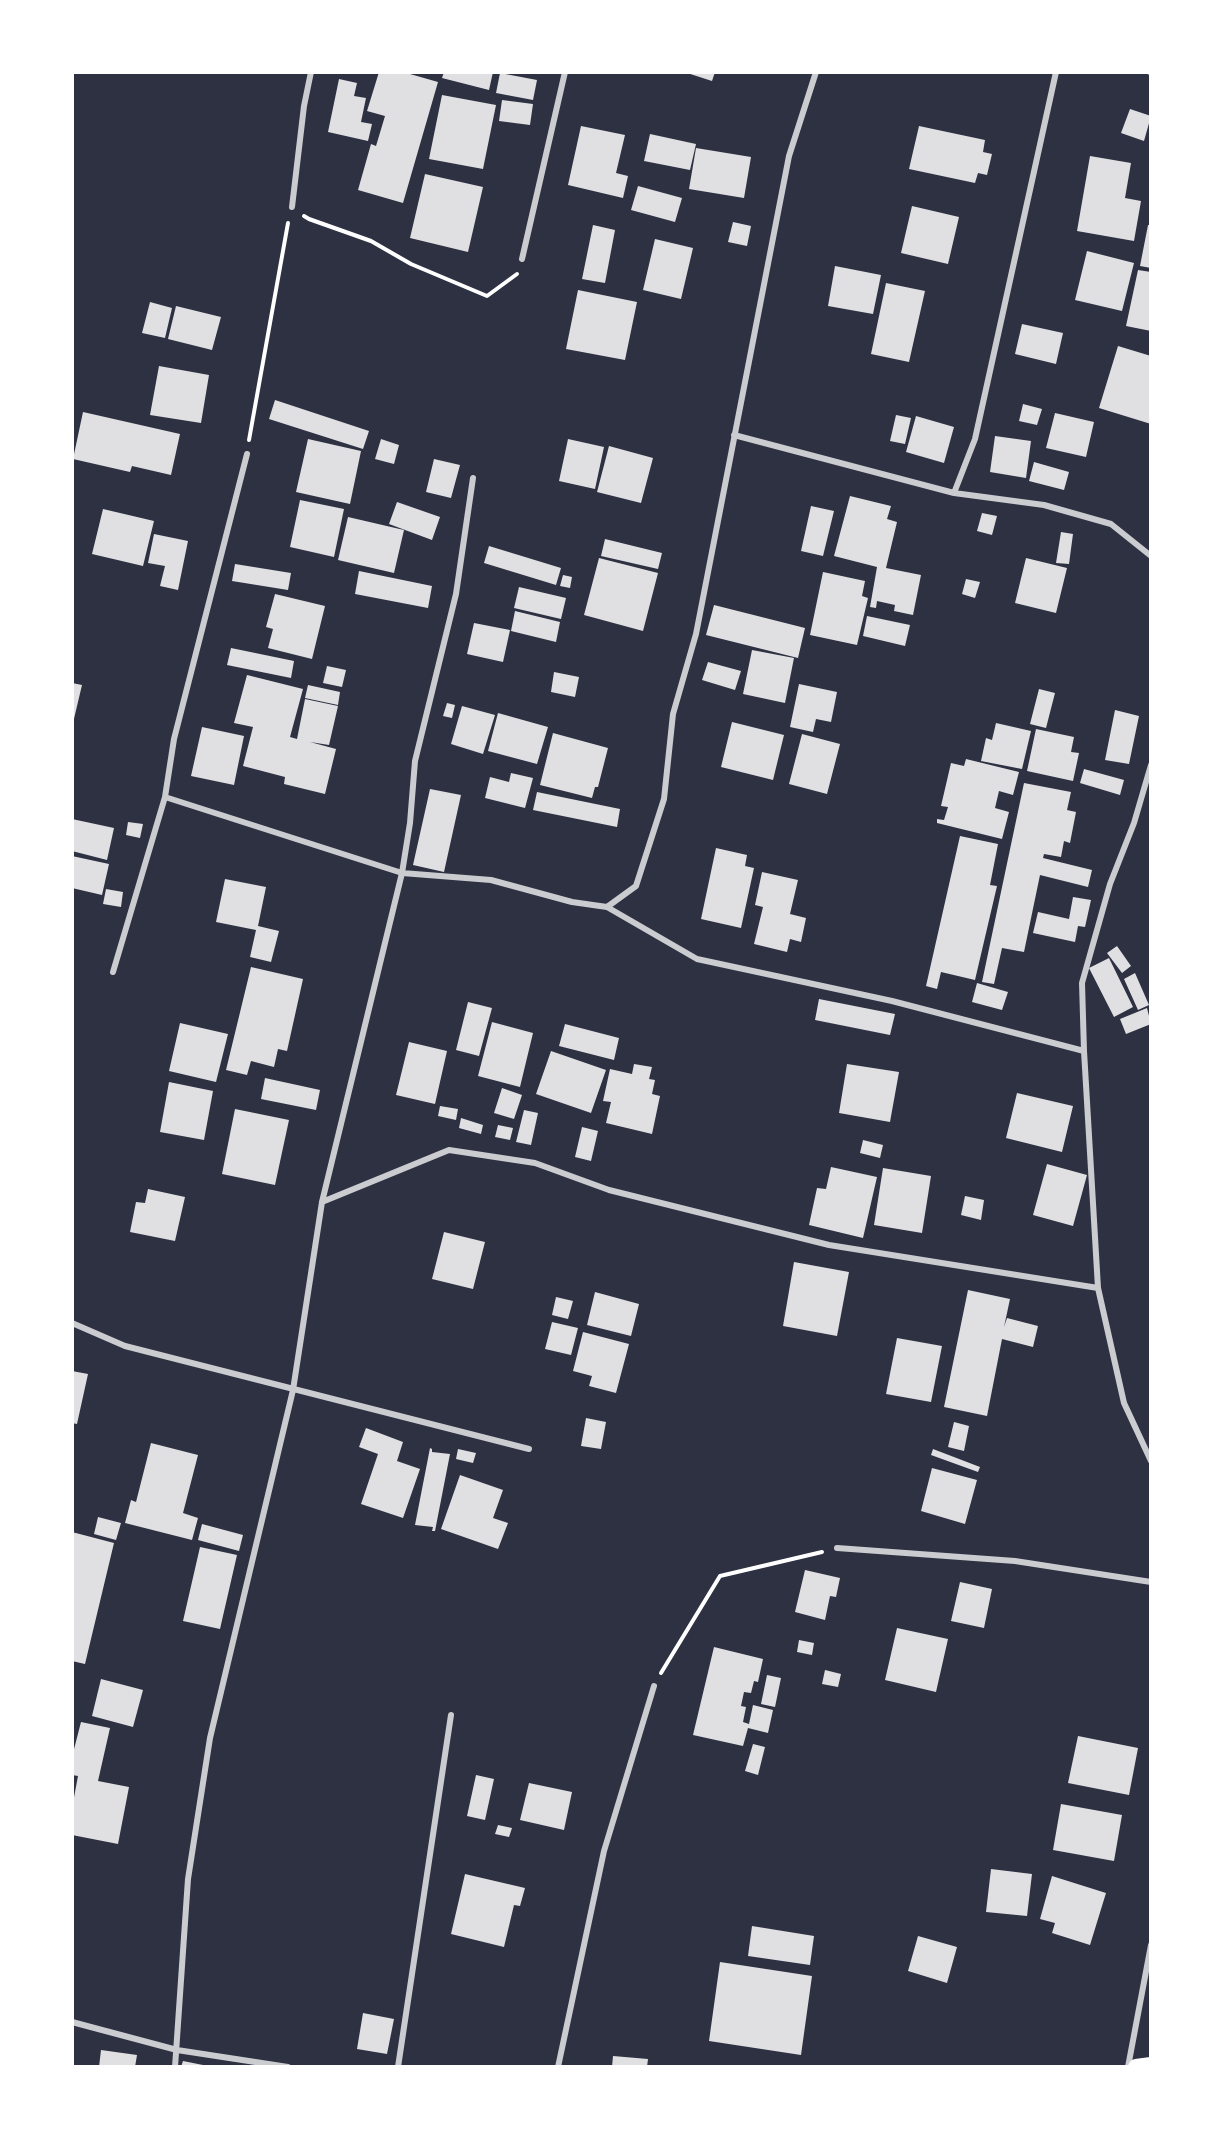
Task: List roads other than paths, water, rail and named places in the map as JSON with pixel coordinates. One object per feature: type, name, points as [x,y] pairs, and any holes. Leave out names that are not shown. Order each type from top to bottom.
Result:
[{"type":"highway","points":[[1136,2067],[1151,2065]]},
{"type":"street","points":[[292,207],[304,106],[311,72]]},
{"type":"street","points":[[522,259],[565,72]]},
{"type":"street","points":[[607,907],[636,886],[664,800],[673,714],[696,634],[789,156],[816,72]]},
{"type":"street","points":[[954,493],[975,439],[1056,72]]},
{"type":"street","points":[[734,435],[954,493],[1044,505],[1111,524],[1151,556]]},
{"type":"street","points":[[113,972],[165,797],[174,739],[247,453]]},
{"type":"street","points":[[175,2067],[188,1880],[210,1738],[294,1390],[322,1202],[402,873],[410,823],[415,761],[456,594],[473,478]]},
{"type":"street","points":[[1151,765],[1134,823],[1110,884],[1082,983],[1098,1288],[1124,1402],[1151,1461]]},
{"type":"street","points":[[165,797],[402,873],[491,880],[572,902],[607,907],[697,959],[892,1002],[1084,1051]]},
{"type":"street","points":[[322,1202],[449,1150],[535,1163],[609,1190],[829,1245],[1098,1288]]},
{"type":"street","points":[[72,1323],[125,1346],[530,1449]]},
{"type":"street","points":[[837,1548],[1016,1561],[1151,1582]]},
{"type":"street","points":[[558,2067],[604,1851],[654,1686]]},
{"type":"street","points":[[398,2067],[452,1714]]},
{"type":"street","points":[[1128,2067],[1151,1945]]},
{"type":"street","points":[[72,2022],[177,2050],[288,2067]]}]
